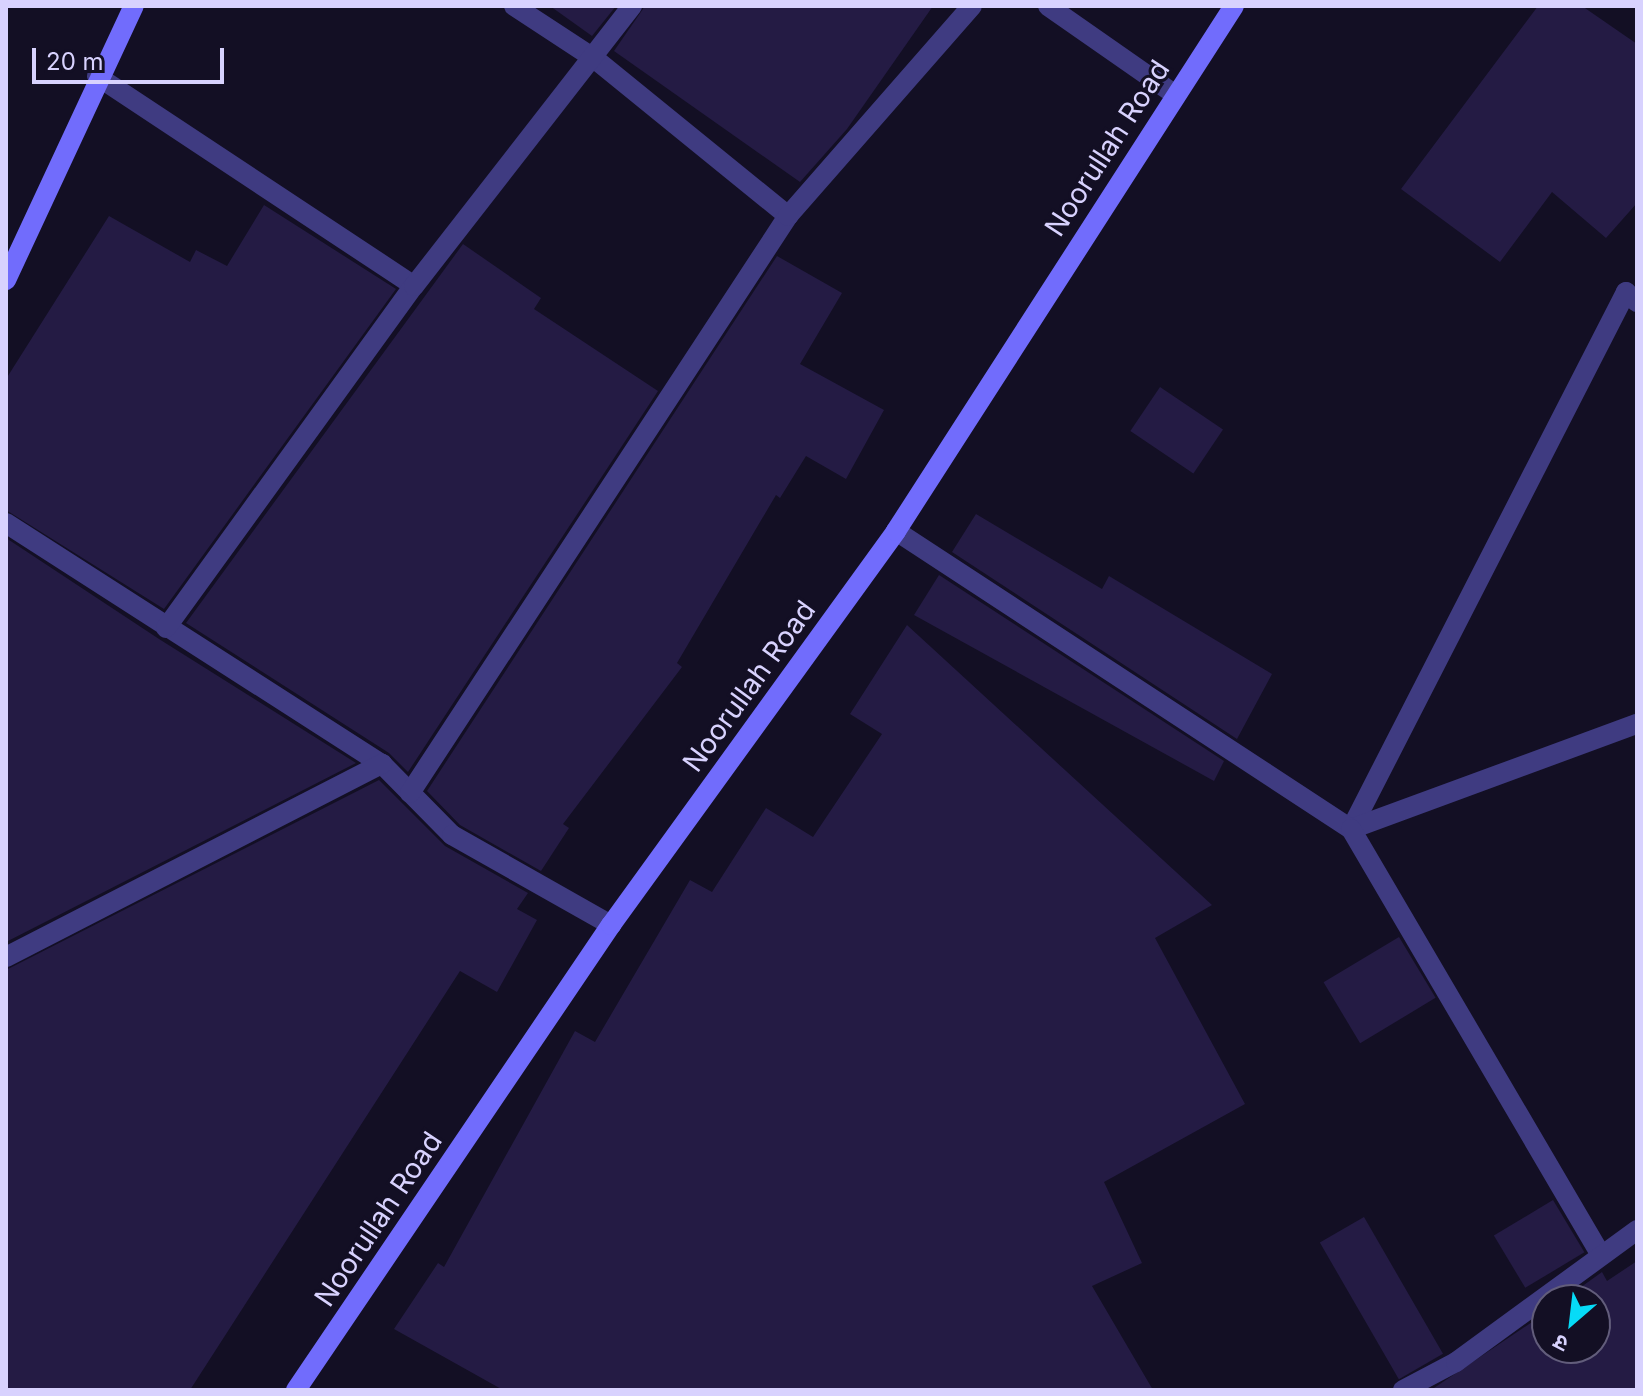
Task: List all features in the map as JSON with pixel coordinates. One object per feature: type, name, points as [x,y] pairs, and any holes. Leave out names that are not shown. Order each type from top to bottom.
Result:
[{"type":"main road","points":[[6,280],[97,76],[134,6]]},
{"type":"main road","name":"Noorullah Road","points":[[296,1390],[611,925],[896,531],[1174,94],[1234,6]]},
{"type":"street","points":[[514,6],[595,59],[788,216]]},
{"type":"street","points":[[166,628],[414,286],[595,59],[632,6]]},
{"type":"street","points":[[410,793],[788,216],[972,6]]},
{"type":"street","points":[[1048,6],[1174,94]]},
{"type":"street","points":[[97,76],[414,286]]},
{"type":"street","points":[[1351,829],[1626,292],[1637,302]]},
{"type":"street","points":[[6,523],[382,764],[452,835],[611,925]]},
{"type":"street","points":[[896,531],[1351,829],[1601,1255]]},
{"type":"street","points":[[1351,829],[1637,724]]},
{"type":"street","points":[[6,957],[382,764]]},
{"type":"street","points":[[1403,1390],[1456,1362],[1637,1230]]},
{"type":"building","points":[[550,6],[616,6],[592,36]]},
{"type":"building","points":[[645,6],[933,6],[847,129],[800,182],[614,51]]},
{"type":"building","points":[[1538,6],[1582,6],[1637,44],[1637,203],[1606,238],[1552,192],[1500,262],[1401,189]]},
{"type":"building","points":[[264,205],[396,289],[164,609],[6,510],[6,379],[109,216],[190,262],[196,250],[227,266]]},
{"type":"building","points":[[463,244],[541,298],[534,309],[658,391],[408,772],[389,753],[186,623]]},
{"type":"building","points":[[777,256],[842,293],[800,364],[884,410],[846,479],[806,456],[780,498],[776,495],[677,663],[682,667],[563,824],[569,828],[541,871],[460,825],[427,791]]},
{"type":"building","points":[[1160,387],[1223,429],[1193,473],[1130,431]]},
{"type":"building","points":[[976,514],[1102,589],[1109,576],[1272,674],[1237,739],[952,552]]},
{"type":"building","points":[[6,538],[159,639],[356,763],[6,942]]},
{"type":"building","points":[[939,575],[1224,761],[1214,781],[914,615]]},
{"type":"building","points":[[907,625],[1212,905],[1155,938],[1245,1104],[1104,1182],[1142,1263],[1092,1286],[1153,1390],[503,1390],[394,1329],[438,1263],[444,1267],[575,1031],[595,1042],[690,880],[712,892],[766,808],[813,837],[882,734],[850,714]]},
{"type":"building","points":[[379,780],[445,846],[528,893],[517,909],[537,920],[497,992],[460,971],[190,1390],[6,1390],[6,970]]},
{"type":"building","points":[[1399,937],[1436,998],[1360,1043],[1324,982]]},
{"type":"building","points":[[1553,1200],[1584,1252],[1525,1288],[1494,1236]]},
{"type":"building","points":[[1364,1217],[1443,1354],[1399,1379],[1320,1242]]},
{"type":"building","points":[[1637,1261],[1637,1390],[1431,1390],[1531,1323],[1531,1364],[1611,1364],[1611,1284],[1585,1284],[1602,1272],[1607,1281]]}]
